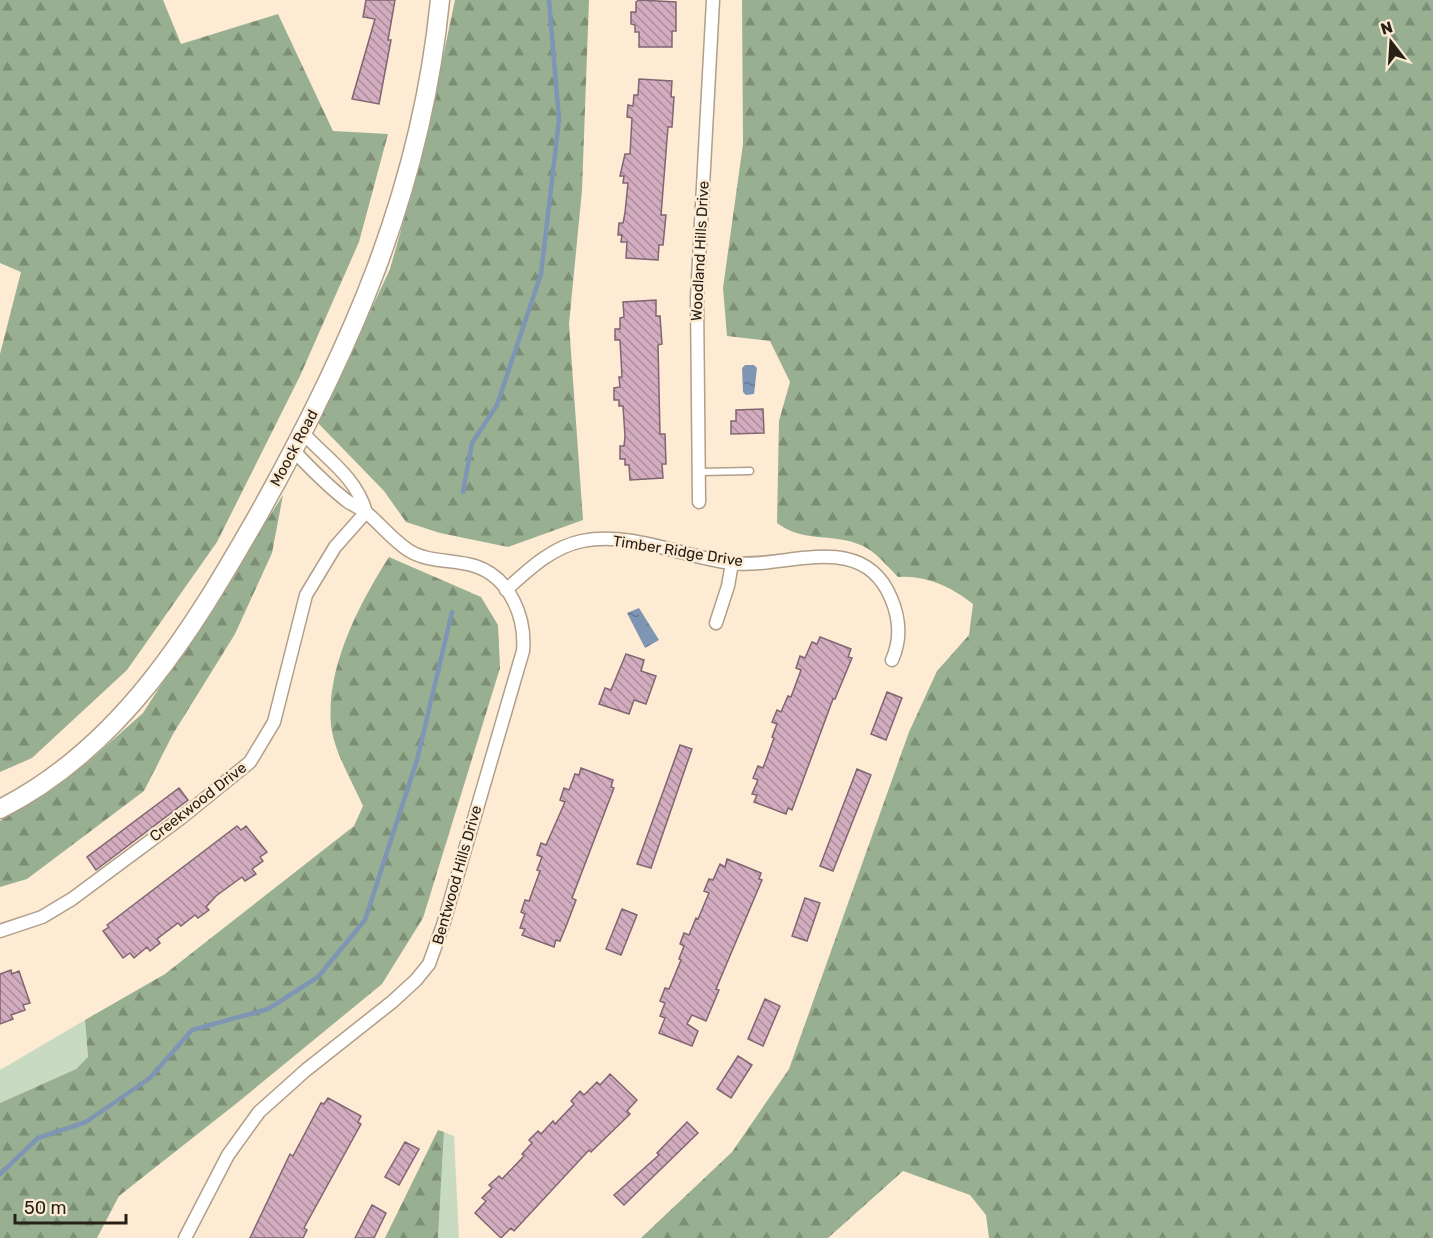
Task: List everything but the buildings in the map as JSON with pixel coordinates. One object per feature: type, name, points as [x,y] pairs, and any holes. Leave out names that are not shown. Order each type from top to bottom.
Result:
[{"type":"main road","name":"Moock Road","points":[[0,809],[72,764],[121,718],[147,688],[186,634],[232,562],[294,451],[338,363],[384,251],[416,136],[436,35],[440,0]]},
{"type":"street","name":"Woodland Hills Drive","points":[[699,502],[697,298],[713,0]]},
{"type":"street","name":"Bentwood Hills Drive","points":[[303,433],[347,476],[361,494],[366,512]]},
{"type":"street","name":"Bentwood Hills Drive","points":[[185,1238],[228,1155],[259,1112],[306,1070],[392,1002],[429,964],[443,925],[523,651],[524,633],[520,615],[506,590],[491,573],[476,566],[429,559],[410,551],[366,512],[348,501],[294,451]]},
{"type":"street","name":"Creekwood Drive","points":[[0,931],[42,916],[72,899],[181,818],[250,762],[274,722],[306,595],[335,547],[366,512]]},
{"type":"street","name":"Timber Ridge Drive","points":[[506,590],[535,565],[566,546],[583,541],[624,542],[732,563],[760,563],[814,555],[839,558],[863,566],[888,590],[895,606],[898,640],[892,660]]},
{"type":"street","points":[[716,623],[728,586],[732,563]]},
{"type":"lane","points":[[700,472],[750,471]]},
{"type":"green space","points":[[0,0],[163,0],[181,44],[278,14],[333,131],[388,134],[359,242],[300,376],[217,542],[127,670],[32,758],[0,772],[0,354],[21,272],[0,263]]},
{"type":"green space","points":[[455,0],[589,0],[582,190],[569,324],[583,520],[508,547],[440,533],[406,522],[384,491],[318,423],[390,269],[422,156]]},
{"type":"green space","points":[[742,0],[1433,0],[1433,1238],[989,1238],[986,1215],[970,1195],[903,1171],[828,1238],[641,1238],[732,1152],[789,1069],[909,732],[937,671],[969,635],[973,604],[937,583],[918,578],[898,577],[863,546],[841,539],[809,536],[777,523],[779,421],[790,382],[770,341],[727,336],[723,288],[743,144]]},
{"type":"green space","points":[[283,495],[272,553],[235,634],[173,734],[144,791],[27,879],[0,887],[0,821],[88,762],[143,713]]},
{"type":"green space","points":[[389,557],[481,597],[498,625],[500,668],[423,918],[382,984],[119,1196],[97,1238],[0,1238],[0,1103],[76,1069],[88,1057],[85,1020],[165,974],[354,826],[363,806],[336,746],[331,725],[331,703],[339,659],[347,637],[367,595]]},
{"type":"green space","points":[[85,1020],[88,1057],[76,1069],[0,1103],[0,1070]]},
{"type":"green space","points":[[438,1130],[444,1132],[438,1238],[385,1238]]},
{"type":"green space","points":[[444,1132],[454,1136],[459,1238],[438,1238]]},
{"type":"water","points":[[745,365],[754,365],[757,368],[754,394],[746,395],[743,392],[742,368]]},
{"type":"water","points":[[639,608],[659,640],[645,648],[627,613]]},
{"type":"waterway","points":[[463,492],[472,443],[497,405],[541,274],[559,120],[549,0]]},
{"type":"waterway","points":[[0,1174],[38,1138],[86,1122],[150,1078],[192,1030],[268,1009],[318,977],[365,920],[417,760],[452,612]]}]
